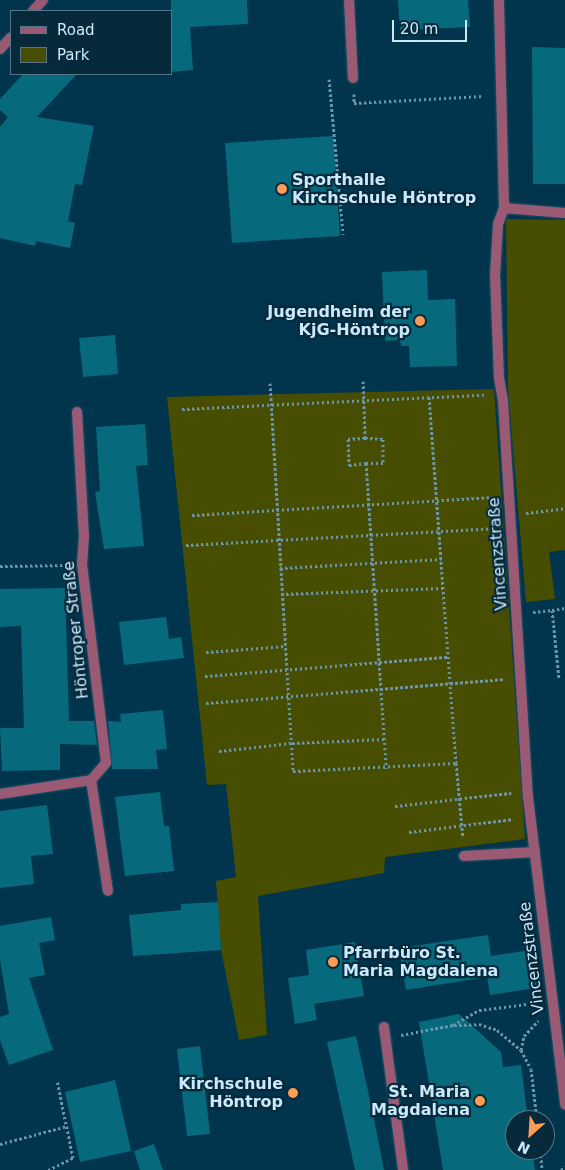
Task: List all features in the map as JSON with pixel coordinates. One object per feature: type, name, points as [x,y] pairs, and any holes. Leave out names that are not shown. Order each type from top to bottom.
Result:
[{"type":"street","points":[[34,10],[43,0]]},
{"type":"street","points":[[349,0],[353,78]]},
{"type":"street","name":"Vincenzstraße","points":[[499,0],[504,208],[498,224],[495,276],[499,378],[503,401],[528,796],[565,1104]]},
{"type":"street","points":[[0,49],[10,37]]},
{"type":"street","points":[[504,208],[565,213]]},
{"type":"street","name":"Höntroper Straße","points":[[77,412],[84,536],[82,564],[106,763],[91,780]]},
{"type":"street","points":[[0,794],[91,780],[108,891]]},
{"type":"street","points":[[464,856],[535,852]]},
{"type":"street","points":[[384,1027],[403,1170]]},
{"type":"path","points":[[353,78],[354,103],[502,95]]},
{"type":"path","points":[[329,79],[343,234]]},
{"type":"path","points":[[364,381],[365,438]]},
{"type":"path","points":[[270,383],[281,594],[293,771],[386,768],[456,763]]},
{"type":"path","points":[[182,409],[487,395]]},
{"type":"path","points":[[429,397],[464,856]]},
{"type":"path","points":[[365,438],[383,439],[383,463],[349,465],[348,439],[365,438]]},
{"type":"path","points":[[366,463],[386,768]]},
{"type":"path","points":[[192,515],[369,502],[497,496]]},
{"type":"path","points":[[510,514],[565,508]]},
{"type":"path","points":[[186,545],[278,538],[499,528]]},
{"type":"path","points":[[280,568],[440,559]]},
{"type":"path","points":[[0,566],[82,564]]},
{"type":"path","points":[[281,594],[443,588]]},
{"type":"path","points":[[517,615],[565,608]]},
{"type":"path","points":[[552,610],[559,679]]},
{"type":"path","points":[[206,652],[285,646]]},
{"type":"path","points":[[205,676],[448,657]]},
{"type":"path","points":[[206,703],[505,679]]},
{"type":"path","points":[[219,751],[292,743],[385,739]]},
{"type":"path","points":[[395,806],[518,792]]},
{"type":"path","points":[[409,832],[518,818]]},
{"type":"path","points":[[453,1026],[479,1010],[552,1000]]},
{"type":"path","points":[[521,1050],[524,1036],[538,1020],[554,1018]]},
{"type":"path","points":[[385,1038],[453,1026],[479,1024],[497,1030],[521,1050],[531,1069],[535,1110]]},
{"type":"path","points":[[48,1170],[73,1158],[57,1080]]},
{"type":"path","points":[[0,1144],[67,1126]]},
{"type":"path","points":[[562,1170],[565,1167]]},
{"type":"green space","points":[[506,219],[565,220],[565,550],[549,552],[555,599],[526,602],[508,389]]},
{"type":"green space","points":[[494,389],[525,839],[385,857],[384,873],[258,896],[267,1035],[239,1040],[221,950],[216,881],[236,877],[226,784],[207,785],[167,397]]},
{"type":"building","points":[[171,0],[247,0],[248,24],[190,27],[193,70],[172,72]]},
{"type":"building","points":[[398,0],[468,0],[470,27],[400,30]]},
{"type":"building","points":[[532,47],[565,48],[565,184],[533,184]]},
{"type":"building","points":[[22,75],[76,75],[37,117],[94,126],[82,185],[75,184],[68,221],[75,223],[70,248],[36,241],[35,246],[0,238],[0,127],[8,117],[0,110],[0,99]]},
{"type":"building","name":"Sporthalle Kirchschule Höntrop","points":[[333,136],[340,236],[232,243],[225,143]]},
{"type":"building","name":"Jugendheim der KjG-Höntrop","points":[[427,270],[428,300],[455,299],[457,366],[410,367],[409,346],[401,346],[400,340],[385,341],[382,272]]},
{"type":"building","points":[[115,335],[118,374],[83,377],[79,338]]},
{"type":"building","points":[[145,424],[148,465],[136,466],[144,546],[104,549],[95,492],[100,491],[96,427]]},
{"type":"building","points":[[65,588],[69,721],[94,721],[97,745],[60,744],[60,770],[2,771],[0,728],[24,728],[21,626],[0,627],[0,589]]},
{"type":"building","points":[[166,617],[169,639],[181,637],[184,658],[124,665],[119,622]]},
{"type":"building","points":[[163,710],[167,749],[156,750],[158,769],[112,769],[108,721],[121,722],[120,714]]},
{"type":"building","points":[[160,792],[164,826],[169,826],[174,871],[125,876],[115,797]]},
{"type":"building","points":[[47,805],[53,854],[31,856],[34,884],[0,888],[0,811]]},
{"type":"building","points":[[218,902],[221,950],[133,956],[129,915],[181,910],[181,904]]},
{"type":"building","points":[[51,917],[55,940],[39,943],[45,975],[29,978],[53,1050],[9,1065],[0,1040],[0,1017],[9,1014],[0,960],[0,926]]},
{"type":"building","points":[[488,935],[491,956],[537,949],[542,987],[490,995],[487,977],[406,990],[399,948]]},
{"type":"building","name":"Pfarrbüro St. Maria Magdalena","points":[[355,942],[364,996],[314,1004],[317,1020],[295,1024],[288,978],[309,975],[306,950]]},
{"type":"building","name":"St. Maria Magdalena","points":[[459,1014],[501,1052],[503,1067],[521,1065],[527,1110],[505,1110],[505,1160],[534,1160],[535,1170],[443,1170],[419,1022]]},
{"type":"building","points":[[356,1036],[384,1170],[355,1170],[327,1042]]},
{"type":"building","points":[[200,1046],[210,1134],[187,1136],[177,1049]]},
{"type":"building","points":[[115,1080],[131,1151],[80,1162],[65,1092]]},
{"type":"building","points":[[154,1144],[163,1170],[140,1170],[134,1151]]},
{"type":"place","name":"Sporthalle Kirchschule Höntrop","points":[[282,189]]},
{"type":"place","name":"Jugendheim der KjG-Höntrop","points":[[420,321]]},
{"type":"place","name":"Pfarrbüro St. Maria Magdalena","points":[[333,962]]},
{"type":"place","name":"Kirchschule Höntrop","points":[[293,1093]]},
{"type":"place","name":"St. Maria Magdalena","points":[[480,1101]]}]
